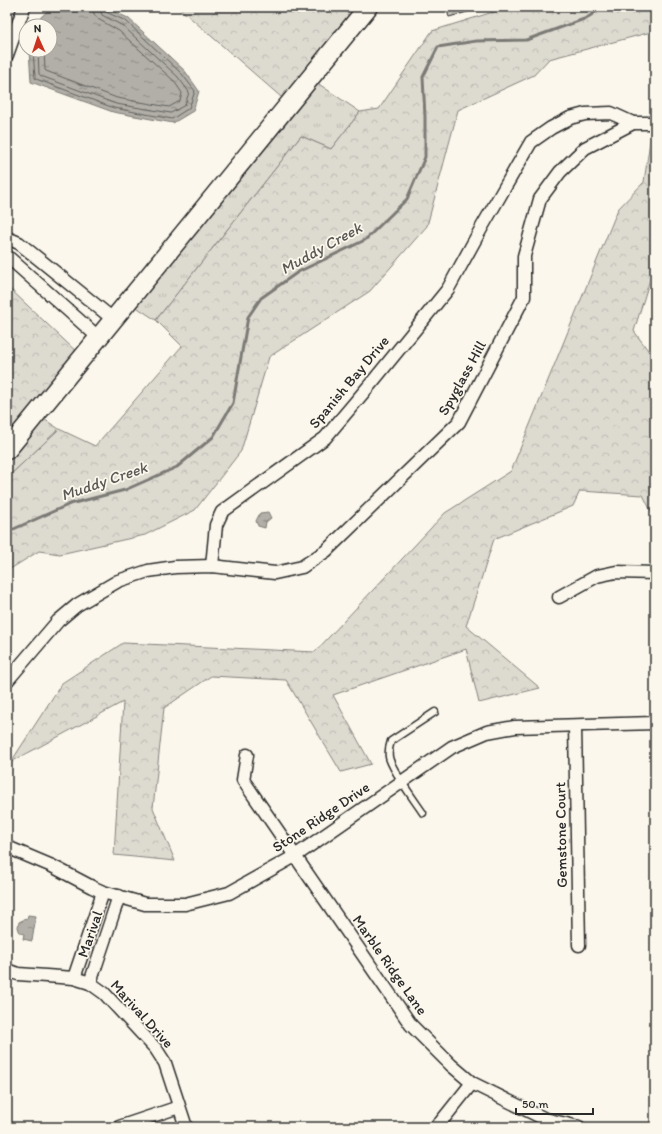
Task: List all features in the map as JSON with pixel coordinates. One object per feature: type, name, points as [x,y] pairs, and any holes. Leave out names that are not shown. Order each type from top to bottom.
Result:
[{"type":"main road","points":[[7,450],[368,7]]},
{"type":"street","points":[[7,55],[24,7]]},
{"type":"street","name":"Spanish Bay Drive","points":[[212,566],[216,525],[222,512],[325,438],[374,380],[448,288],[531,142],[551,128],[570,118],[585,114],[611,113],[633,123]]},
{"type":"street","name":"Spyglass Hill","points":[[212,566],[275,573],[302,567],[326,551],[459,422],[524,296],[524,256],[540,199],[560,172],[585,148],[633,123],[655,123]]},
{"type":"street","points":[[7,238],[18,243],[113,319]]},
{"type":"street","points":[[7,256],[98,337]]},
{"type":"street","points":[[7,681],[58,621],[77,605],[118,581],[148,571],[175,567],[212,566]]},
{"type":"street","points":[[559,597],[597,576],[616,572],[655,573]]},
{"type":"street","name":"Stone Ridge Drive","points":[[7,847],[52,866],[103,892],[145,904],[185,904],[229,893],[295,856],[452,747],[487,732],[515,727],[655,723]]},
{"type":"street","name":"Gemstone Court","points":[[575,726],[579,945]]},
{"type":"street","name":"Marble Ridge Lane","points":[[247,755],[243,780],[411,1025],[451,1065],[472,1083],[545,1119],[579,1127]]},
{"type":"street","name":"Marival","points":[[74,978],[103,892]]},
{"type":"street","name":"Marival","points":[[90,983],[119,896]]},
{"type":"street","name":"Marival Drive","points":[[7,970],[18,974],[74,978],[90,983],[104,993],[156,1049],[165,1063],[186,1127]]},
{"type":"street","points":[[435,1127],[440,1123],[472,1083]]},
{"type":"street","points":[[119,1127],[179,1107]]},
{"type":"lane","points":[[423,813],[402,782],[389,758],[388,749],[391,741],[435,712]]},
{"type":"green space","points":[[178,7],[368,7],[289,104]]},
{"type":"green space","points":[[509,7],[655,7],[655,31],[549,59],[534,75],[458,110],[427,226],[370,291],[269,357],[241,451],[195,510],[145,535],[60,554],[39,551],[7,571],[7,478],[59,429],[95,446],[182,346],[156,320],[301,136],[331,149],[360,112],[379,109],[432,31]]},
{"type":"green space","points":[[310,78],[360,112],[331,149],[301,136],[156,320],[127,301]]},
{"type":"green space","points":[[655,140],[655,263],[634,331],[655,360],[655,519],[643,495],[580,491],[573,506],[494,539],[466,626],[540,688],[479,703],[466,649],[333,695],[371,764],[341,772],[286,680],[211,676],[164,708],[153,808],[175,861],[114,855],[123,702],[11,762],[62,683],[123,643],[315,652],[445,513],[511,471],[618,209],[644,182],[650,141]]},
{"type":"green space","points":[[7,286],[82,357],[7,449]]},
{"type":"green space","points":[[36,414],[59,429],[7,478],[7,450]]},
{"type":"water","points":[[52,7],[104,7],[128,18],[185,71],[199,91],[193,111],[173,123],[113,112],[31,82],[30,58],[58,58],[58,18],[41,17]]},
{"type":"water","points":[[268,512],[271,518],[266,522],[265,528],[258,526],[256,521],[260,513]]},
{"type":"water","points":[[28,915],[36,916],[32,941],[23,939],[24,934],[20,933],[18,927],[19,922],[27,919]]},
{"type":"building","points":[[446,7],[486,7],[449,17]]},
{"type":"waterway","name":"Muddy Creek","points":[[7,532],[70,504],[125,490],[177,467],[213,437],[233,403],[248,317],[261,298],[298,272],[365,240],[407,199],[425,157],[423,77],[438,47],[476,41],[526,40],[587,18],[602,7]]}]
